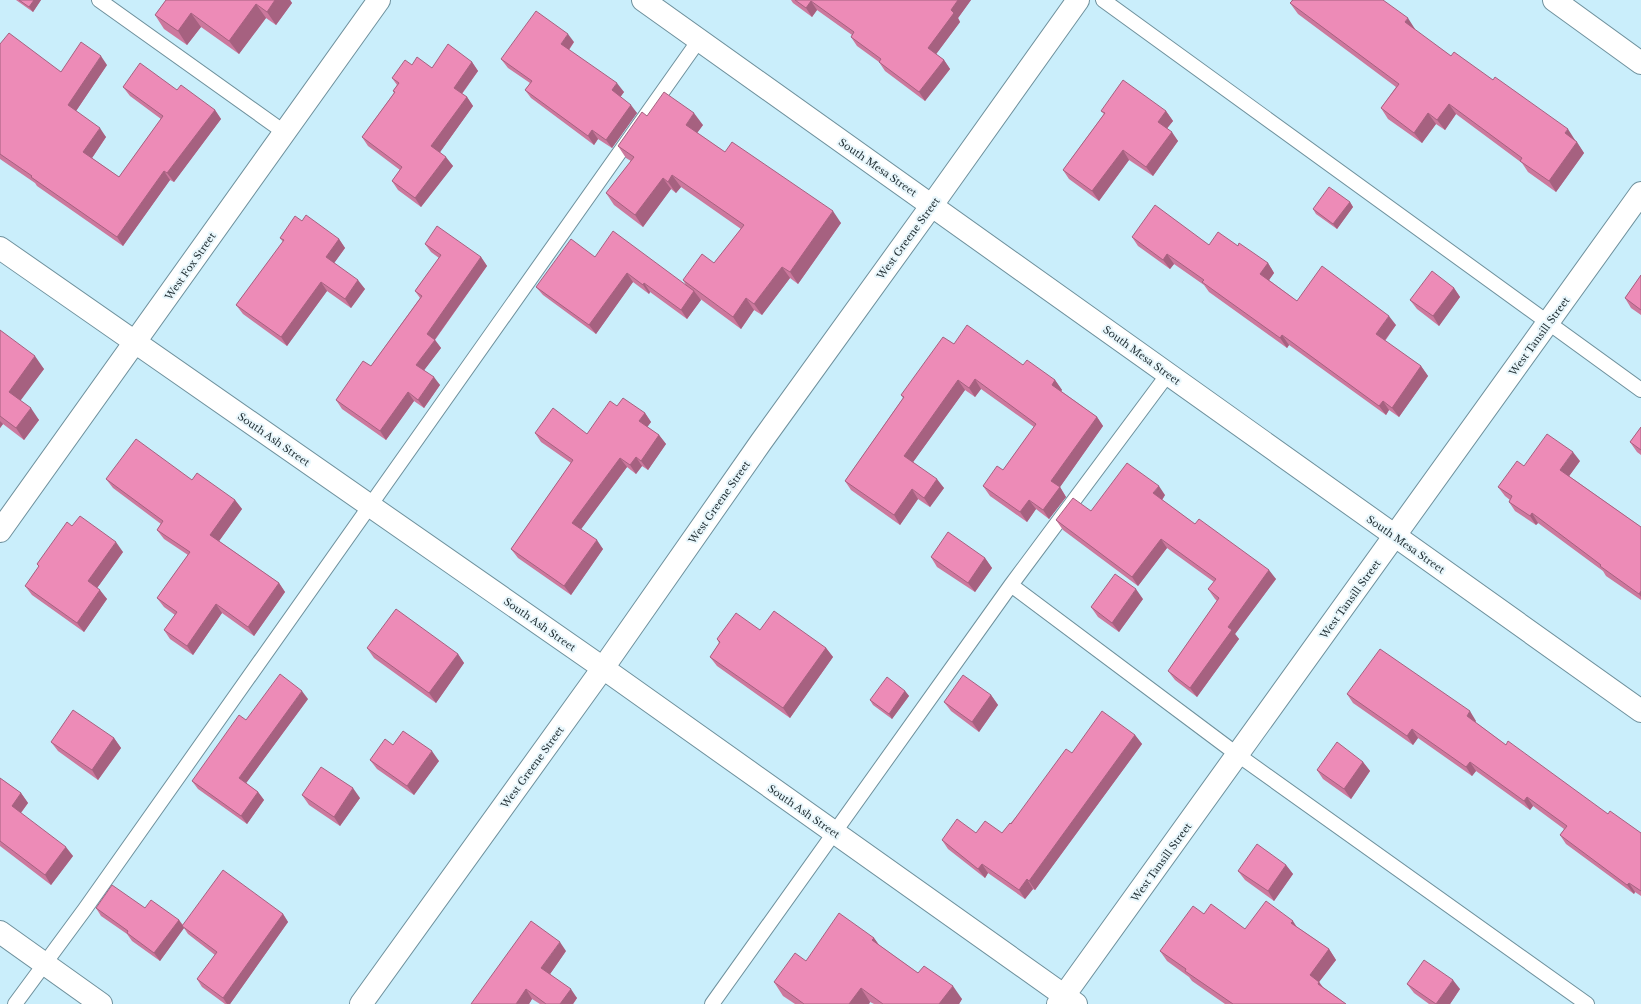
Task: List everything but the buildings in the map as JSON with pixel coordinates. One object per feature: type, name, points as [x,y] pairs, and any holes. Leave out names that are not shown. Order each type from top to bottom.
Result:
[{"type":"street","name":"West Fox Street","points":[[0,531],[379,0]]},
{"type":"street","name":"South Mesa Street","points":[[643,0],[1641,711]]},
{"type":"street","name":"West Greene Street","points":[[361,1004],[603,668],[761,442],[1078,0]]},
{"type":"street","points":[[1554,0],[1641,63]]},
{"type":"street","name":"West Tansill Street","points":[[1066,1001],[1238,754],[1641,193]]},
{"type":"street","name":"South Ash Street","points":[[0,248],[603,668],[835,832],[1066,1001]]},
{"type":"street","points":[[0,932],[100,1004]]},
{"type":"lane","points":[[99,0],[284,132]]},
{"type":"lane","points":[[1103,0],[1641,390]]},
{"type":"lane","points":[[15,1004],[371,506],[699,40]]},
{"type":"lane","points":[[712,1004],[1012,585],[1168,374]]},
{"type":"lane","points":[[1012,585],[1238,754],[1587,1004]]}]
